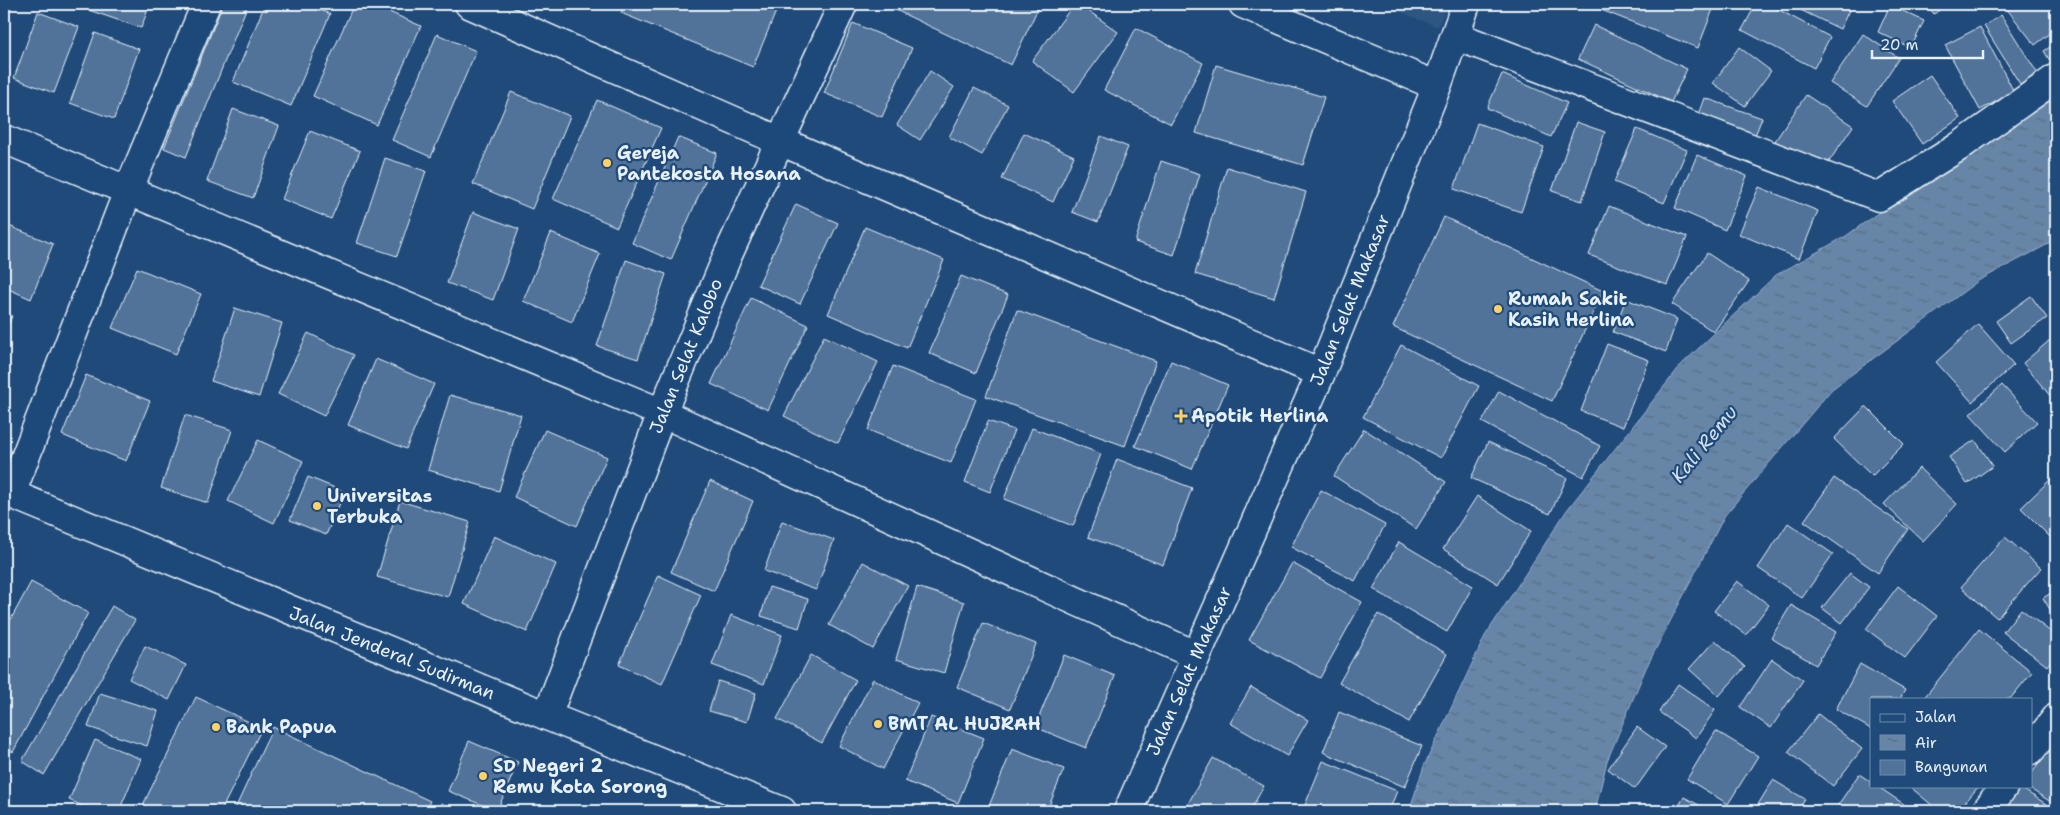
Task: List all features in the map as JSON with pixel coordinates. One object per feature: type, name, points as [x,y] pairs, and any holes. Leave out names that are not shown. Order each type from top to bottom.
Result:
[{"type":"street","points":[[8,492],[128,191],[206,4]]},
{"type":"street","points":[[469,4],[780,141],[1321,373]]},
{"type":"street","name":"Jalan Selat Kalobo","points":[[547,716],[662,413],[727,257],[842,4]]},
{"type":"street","points":[[1243,4],[1437,86]]},
{"type":"street","name":"Jalan Selat Makasar","points":[[1128,811],[1195,655],[1321,373],[1437,86],[1466,4]]},
{"type":"street","points":[[1456,36],[1879,197],[1957,148],[2056,78]]},
{"type":"street","points":[[4,139],[662,413],[1195,655]]},
{"type":"street","name":"Jalan Jenderal Sudirman","points":[[8,492],[547,716],[782,811]]},
{"type":"street","points":[[2032,749],[2056,718]]},
{"type":"street","points":[[1986,811],[2003,788]]},
{"type":"shaded area","points":[[1381,4],[1448,4],[1438,27]]},
{"type":"water","name":"Kali Remu","points":[[2056,94],[2056,240],[1978,281],[1832,389],[1725,515],[1646,668],[1607,761],[1595,811],[1409,811],[1424,766],[1485,636],[1567,510],[1681,365],[1776,275],[1846,236],[1951,160]]},
{"type":"building","points":[[4,4],[12,4],[4,32]]},
{"type":"building","points":[[71,4],[150,4],[141,28]]},
{"type":"building","points":[[223,4],[248,4],[186,157],[164,148]]},
{"type":"building","points":[[265,4],[306,4],[330,14],[291,106],[233,82]]},
{"type":"building","points":[[354,4],[371,4],[421,26],[377,125],[313,96]]},
{"type":"building","points":[[625,4],[779,4],[753,67],[621,13]]},
{"type":"building","points":[[883,4],[1040,4],[1011,65]]},
{"type":"building","points":[[1074,4],[1079,4],[1118,32],[1074,92],[1032,61]]},
{"type":"building","points":[[1586,4],[1715,4],[1698,48]]},
{"type":"building","points":[[1756,4],[1768,4],[1830,37],[1814,68],[1742,30]]},
{"type":"building","points":[[1788,4],[1852,4],[1840,29]]},
{"type":"building","points":[[1926,4],[1947,4],[1934,14]]},
{"type":"building","points":[[2003,4],[2056,4],[2056,29],[2035,45]]},
{"type":"building","points":[[1890,5],[1924,21],[1911,48],[1878,32]]},
{"type":"building","points":[[38,12],[79,27],[54,93],[14,78]]},
{"type":"building","points":[[2001,15],[2041,79],[2023,89],[1984,26]]},
{"type":"building","points":[[853,23],[912,48],[882,117],[824,93]]},
{"type":"building","points":[[1594,25],[1687,69],[1671,102],[1578,59]]},
{"type":"building","points":[[1980,27],[2014,92],[1980,110],[1945,45]]},
{"type":"building","points":[[1136,28],[1203,63],[1171,124],[1104,90]]},
{"type":"building","points":[[95,33],[139,49],[114,119],[70,103]]},
{"type":"building","points":[[437,34],[476,51],[431,157],[392,140]]},
{"type":"building","points":[[1863,34],[1899,58],[1867,106],[1830,83]]},
{"type":"building","points":[[2056,43],[2056,61],[2052,64],[2044,51]]},
{"type":"building","points":[[1739,47],[1771,71],[1745,106],[1713,83]]},
{"type":"building","points":[[1216,65],[1324,97],[1303,165],[1196,133]]},
{"type":"building","points":[[930,71],[954,87],[920,140],[897,125]]},
{"type":"building","points":[[1502,74],[1567,103],[1551,137],[1487,108]]},
{"type":"building","points":[[1930,75],[1960,118],[1922,144],[1892,101]]},
{"type":"building","points":[[974,88],[1008,105],[982,155],[949,137]]},
{"type":"building","points":[[511,92],[570,116],[532,209],[473,184]]},
{"type":"building","points":[[1806,95],[1853,126],[1822,172],[1775,141]]},
{"type":"building","points":[[1705,98],[1762,118],[1754,138],[1698,117]]},
{"type":"building","name":"Gereja Pantekosta Hosana","points":[[597,100],[661,128],[617,227],[553,199]]},
{"type":"building","points":[[233,109],[279,126],[253,198],[207,181]]},
{"type":"building","points":[[1576,122],[1605,132],[1582,201],[1552,191]]},
{"type":"building","points":[[1477,123],[1544,147],[1521,212],[1454,189]]},
{"type":"building","points":[[1637,129],[1687,150],[1664,203],[1614,182]]},
{"type":"building","points":[[310,131],[360,151],[331,219],[282,199]]},
{"type":"building","points":[[1024,133],[1074,156],[1053,202],[1002,179]]},
{"type":"building","points":[[1101,136],[1128,147],[1098,222],[1072,212]]},
{"type":"building","points":[[678,137],[717,153],[671,260],[632,243]]},
{"type":"building","points":[[1697,155],[1747,176],[1725,230],[1675,208]]},
{"type":"building","points":[[385,158],[426,171],[397,256],[357,243]]},
{"type":"building","points":[[1161,161],[1200,174],[1174,255],[1135,242]]},
{"type":"building","points":[[1227,167],[1306,192],[1274,298],[1195,274]]},
{"type":"building","points":[[1759,187],[1818,211],[1799,259],[1739,234]]},
{"type":"building","points":[[796,204],[838,223],[800,304],[758,285]]},
{"type":"building","points":[[1609,206],[1687,237],[1667,285],[1589,255]]},
{"type":"building","points":[[473,212],[519,229],[493,300],[447,283]]},
{"type":"building","name":"Rumah Sakit Kasih Herlina","points":[[1444,217],[1603,291],[1552,401],[1393,327]]},
{"type":"building","points":[[4,224],[53,244],[31,299],[4,287]]},
{"type":"building","points":[[865,227],[944,260],[907,348],[828,314]]},
{"type":"building","points":[[551,233],[600,254],[572,322],[523,301]]},
{"type":"building","points":[[1707,253],[1749,281],[1714,332],[1672,304]]},
{"type":"building","points":[[626,260],[666,274],[638,359],[597,346]]},
{"type":"building","points":[[137,268],[201,294],[176,354],[112,328]]},
{"type":"building","points":[[961,276],[1008,295],[976,373],[929,353]]},
{"type":"building","points":[[2031,296],[2047,318],[2011,343],[1996,321]]},
{"type":"building","points":[[751,298],[808,325],[768,410],[711,384]]},
{"type":"building","points":[[1626,299],[1677,319],[1666,352],[1613,332]]},
{"type":"building","points":[[235,308],[282,323],[259,397],[211,381]]},
{"type":"building","points":[[1017,310],[1156,361],[1125,446],[986,396]]},
{"type":"building","points":[[4,312],[12,316],[4,335]]},
{"type":"building","points":[[1978,324],[2014,365],[1972,402],[1936,362]]},
{"type":"building","points":[[308,333],[354,355],[324,416],[278,394]]},
{"type":"building","points":[[2056,335],[2056,403],[2023,363]]},
{"type":"building","points":[[824,336],[878,362],[838,443],[784,416]]},
{"type":"building","points":[[1607,344],[1649,360],[1623,427],[1581,411]]},
{"type":"building","points":[[1401,345],[1479,386],[1441,458],[1363,417]]},
{"type":"building","points":[[376,359],[434,384],[406,449],[348,425]]},
{"type":"building","name":"Apotik Herlina","points":[[1171,361],[1228,385],[1192,469],[1135,446]]},
{"type":"building","points":[[893,366],[976,399],[951,463],[868,430]]},
{"type":"building","points":[[86,375],[150,401],[126,461],[62,435]]},
{"type":"building","points":[[2002,385],[2037,422],[2005,452],[1970,414]]},
{"type":"building","points":[[1499,391],[1600,446],[1583,477],[1482,422]]},
{"type":"building","points":[[450,395],[521,415],[499,491],[428,470]]},
{"type":"building","points":[[1866,406],[1904,444],[1872,476],[1834,439]]},
{"type":"building","points":[[185,415],[232,430],[208,503],[161,488]]},
{"type":"building","points":[[988,421],[1014,430],[990,492],[965,482]]},
{"type":"building","points":[[1032,428],[1101,454],[1073,526],[1004,499]]},
{"type":"building","points":[[1364,429],[1446,482],[1416,529],[1334,476]]},
{"type":"building","points":[[545,430],[607,457],[577,526],[514,497]]},
{"type":"building","points":[[258,440],[303,461],[274,523],[228,501]]},
{"type":"building","points":[[1975,440],[1993,466],[1967,484],[1949,457]]},
{"type":"building","points":[[1488,442],[1567,478],[1550,514],[1471,478]]},
{"type":"building","points":[[1117,459],[1192,488],[1163,565],[1088,537]]},
{"type":"building","points":[[1919,468],[1957,504],[1923,541],[1884,504]]},
{"type":"building","points":[[2056,474],[2056,543],[2021,508]]},
{"type":"building","name":"Universitas Terbuka","points":[[308,477],[345,492],[326,535],[290,520]]},
{"type":"building","points":[[1834,478],[1908,529],[1878,573],[1804,521]]},
{"type":"building","points":[[710,481],[753,501],[714,591],[671,572]]},
{"type":"building","points":[[1321,490],[1385,525],[1355,581],[1291,547]]},
{"type":"building","points":[[1477,496],[1531,531],[1498,584],[1443,549]]},
{"type":"building","points":[[400,501],[470,522],[448,597],[377,577]]},
{"type":"building","points":[[782,521],[834,540],[816,590],[764,571]]},
{"type":"building","points":[[1788,523],[1833,554],[1802,598],[1758,568]]},
{"type":"building","points":[[494,536],[556,564],[527,632],[464,604]]},
{"type":"building","points":[[2005,537],[2041,568],[1997,618],[1961,587]]},
{"type":"building","points":[[1399,542],[1473,586],[1447,632],[1373,589]]},
{"type":"building","points":[[863,562],[908,586],[873,649],[829,625]]},
{"type":"building","points":[[1292,563],[1362,602],[1320,678],[1249,640]]},
{"type":"building","points":[[1850,573],[1869,587],[1842,623],[1822,608]]},
{"type":"building","points":[[658,575],[701,595],[662,684],[619,665]]},
{"type":"building","points":[[1737,581],[1769,605],[1746,635],[1714,611]]},
{"type":"building","points":[[31,582],[88,613],[13,752],[4,747],[4,632]]},
{"type":"building","points":[[1898,586],[1937,616],[1905,658],[1866,629]]},
{"type":"building","points":[[769,587],[808,599],[799,628],[761,616]]},
{"type":"building","points":[[917,587],[964,602],[944,673],[896,659]]},
{"type":"building","points":[[2056,590],[2056,619],[2043,598]]},
{"type":"building","points":[[1791,605],[1836,632],[1816,665],[1771,638]]},
{"type":"building","points":[[112,606],[135,620],[44,775],[22,761]]},
{"type":"building","points":[[2021,609],[2056,636],[2056,654],[2047,666],[2003,632]]},
{"type":"building","points":[[1378,614],[1447,654],[1409,722],[1339,683]]},
{"type":"building","points":[[731,615],[782,635],[764,684],[712,665]]},
{"type":"building","points":[[983,623],[1036,644],[1010,709],[957,687]]},
{"type":"building","points":[[1979,629],[2032,672],[2011,698],[1924,698]]},
{"type":"building","points":[[1715,640],[1745,667],[1719,696],[1689,669]]},
{"type":"building","points":[[145,646],[186,665],[169,700],[129,679]]},
{"type":"building","points":[[811,655],[856,680],[822,743],[777,719]]},
{"type":"building","points":[[1064,655],[1115,676],[1086,748],[1035,727]]},
{"type":"building","points":[[1772,659],[1803,680],[1771,728],[1740,707]]},
{"type":"building","points":[[1860,664],[1905,690],[1901,698],[1870,698],[1870,728],[1836,709]]},
{"type":"building","name":"BMT AL HUJRAH","points":[[873,679],[918,703],[883,769],[839,746]]},
{"type":"building","points":[[718,681],[756,693],[747,722],[709,711]]},
{"type":"building","points":[[1678,684],[1715,710],[1696,738],[1659,712]]},
{"type":"building","points":[[1251,687],[1308,720],[1287,756],[1230,723]]},
{"type":"building","points":[[100,693],[158,711],[147,746],[88,727]]},
{"type":"building","points":[[196,697],[262,728],[221,811],[140,811]]},
{"type":"building","points":[[1339,712],[1422,746],[1405,787],[1323,752]]},
{"type":"building","points":[[1818,714],[1862,749],[1833,786],[1788,752]]},
{"type":"building","points":[[931,717],[984,738],[958,803],[905,781]]},
{"type":"building","points":[[273,727],[430,801],[425,811],[234,811]]},
{"type":"building","points":[[1637,727],[1665,747],[1635,789],[1608,769]]},
{"type":"building","points":[[1716,731],[1758,756],[1728,804],[1687,779]]},
{"type":"building","points":[[95,740],[141,759],[119,811],[94,811],[69,800]]},
{"type":"building","name":"SD Negeri 2 Remu Kota Sorong","points":[[469,741],[518,762],[497,811],[448,791]]},
{"type":"building","points":[[2052,741],[2056,743],[2056,805],[2028,788],[2032,788],[2032,773]]},
{"type":"building","points":[[1012,749],[1064,769],[1047,811],[987,811]]},
{"type":"building","points":[[1213,758],[1264,786],[1250,811],[1184,811]]},
{"type":"building","points":[[1323,761],[1397,791],[1389,811],[1321,811],[1305,805]]},
{"type":"building","points":[[1859,774],[1870,781],[1870,788],[1880,788],[1914,811],[1834,811]]},
{"type":"building","points":[[1773,780],[1805,799],[1798,811],[1754,811]]},
{"type":"building","points":[[1911,788],[1977,788],[1958,811],[1939,811]]},
{"type":"building","points":[[2016,788],[2020,788],[2056,810],[2056,811],[2002,811]]},
{"type":"building","points":[[1684,797],[1710,811],[1676,811]]},
{"type":"building","name":"SD Negeri 2 Remu Kota Sorong","points":[[441,803],[459,811],[437,811]]},
{"type":"place","name":"Gereja Pantekosta Hosana","points":[[607,163]]},
{"type":"place","name":"Rumah Sakit Kasih Herlina","points":[[1498,309]]},
{"type":"place","name":"Apotik Herlina","points":[[1181,416]]},
{"type":"place","name":"Universitas Terbuka","points":[[317,506]]},
{"type":"place","name":"BMT AL HUJRAH","points":[[878,724]]},
{"type":"place","name":"Bank Papua","points":[[216,727]]},
{"type":"place","name":"SD Negeri 2 Remu Kota Sorong","points":[[483,776]]}]
